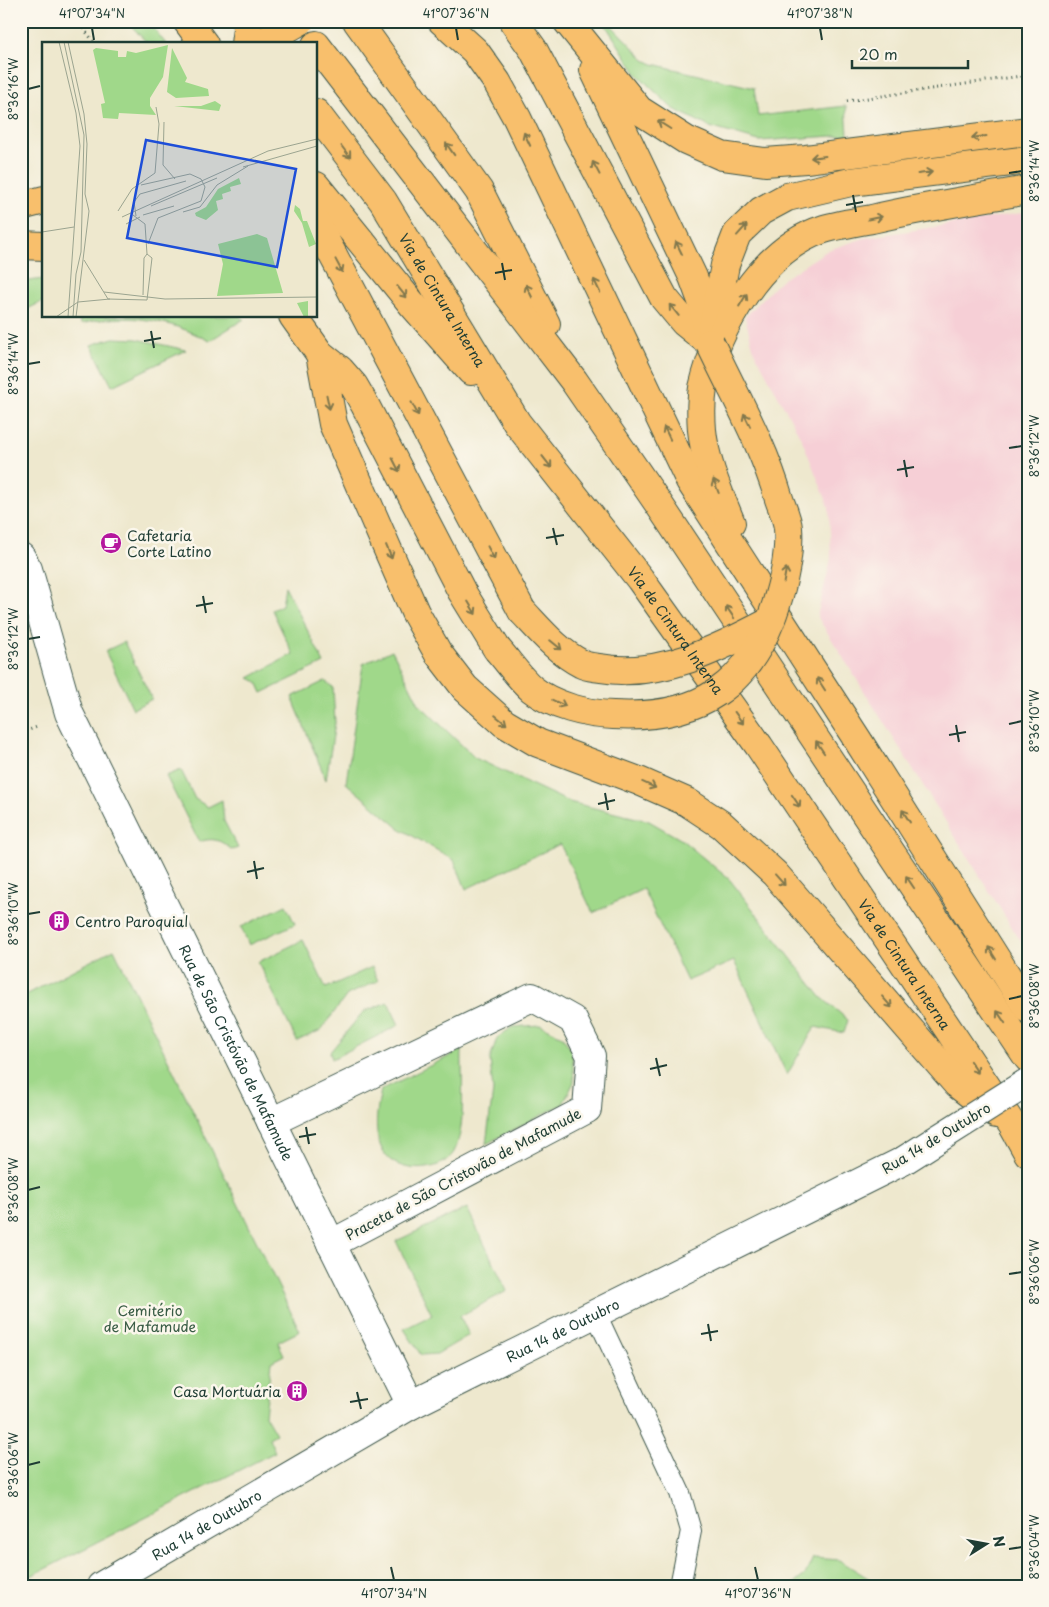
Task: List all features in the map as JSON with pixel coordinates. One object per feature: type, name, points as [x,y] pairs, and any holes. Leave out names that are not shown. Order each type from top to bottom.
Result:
[{"type":"highway","points":[[187,21],[203,42]]},
{"type":"highway","points":[[245,42],[248,21]]},
{"type":"highway","points":[[248,21],[263,42]]},
{"type":"highway","points":[[263,42],[299,21],[315,42]]},
{"type":"highway","points":[[357,21],[480,191],[574,382]]},
{"type":"highway","points":[[442,21],[474,51],[497,82],[517,118],[690,481],[863,748],[1028,1009]]},
{"type":"highway","points":[[513,21],[533,49],[664,298],[684,322],[710,343]]},
{"type":"highway","points":[[572,27],[639,110],[686,140],[722,156],[765,162],[806,159],[1028,131]]},
{"type":"highway","points":[[294,318],[320,354],[340,370],[365,405],[462,592],[497,649],[532,689],[563,705],[594,714],[625,716],[679,710],[703,701],[730,685],[746,668],[771,621],[786,575],[788,527],[774,480],[710,343],[703,304],[693,277],[572,27]]},
{"type":"highway","points":[[318,47],[574,382],[669,520],[1028,1058]]},
{"type":"highway","name":"Via de Cintura Interna","points":[[318,116],[383,201],[517,423],[640,579],[759,746],[1013,1126],[1028,1153]]},
{"type":"highway","points":[[710,343],[724,265],[737,234],[760,211],[787,197],[851,182],[1028,160]]},
{"type":"highway","points":[[318,188],[412,304],[517,423]]},
{"type":"highway","points":[[753,580],[710,470],[702,430],[703,390],[719,338],[748,291],[770,262],[796,242],[823,230],[898,213],[1028,190]]},
{"type":"highway","points":[[21,206],[42,201]]},
{"type":"highway","points":[[318,227],[522,611],[553,644],[583,665],[617,671],[650,668],[719,648],[771,621]]},
{"type":"highway","points":[[21,245],[42,246]]},
{"type":"highway","points":[[320,354],[334,424],[407,594],[438,653],[465,688],[504,724],[538,743],[647,784],[687,802],[722,825],[775,874],[957,1084],[1013,1126]]},
{"type":"street","name":"Rua de São Cristóvão de Mafamude","points":[[21,557],[28,570],[69,713],[411,1405]]},
{"type":"street","name":"Praceta de São Cristovão de Mafamude","points":[[271,1122],[532,997],[573,1020],[590,1056],[586,1109],[331,1244]]},
{"type":"street","name":"Rua 14 de Outubro","points":[[100,1586],[129,1579],[411,1405],[595,1312],[903,1161],[1028,1082]]},
{"type":"lane","points":[[595,1312],[680,1493],[691,1531],[680,1586]]},
{"type":"path","points":[[77,21],[94,42]]},
{"type":"path","points":[[847,101],[1028,75]]},
{"type":"shaded area","points":[[1028,212],[1028,953],[817,616],[831,559],[829,507],[802,440],[754,351],[745,317],[780,281],[828,250],[865,238]]},
{"type":"green space","points":[[127,21],[148,21],[164,42],[146,42]]},
{"type":"green space","points":[[603,21],[607,21],[645,60],[653,64],[754,88],[758,116],[846,106],[848,135],[759,141],[710,127],[672,108],[637,74]]},
{"type":"green space","points":[[42,279],[42,302],[21,312],[21,282]]},
{"type":"green space","points":[[79,318],[114,318],[97,320],[81,324]]},
{"type":"green space","points":[[130,318],[244,319],[209,341],[179,327]]},
{"type":"green space","points":[[113,338],[137,339],[186,350],[112,386],[91,345]]},
{"type":"green space","points":[[285,586],[324,663],[262,693],[257,682],[249,678],[293,654],[272,610],[282,605]]},
{"type":"green space","points":[[124,642],[152,699],[133,709],[105,651]]},
{"type":"green space","points":[[392,650],[419,704],[475,758],[569,802],[649,821],[682,840],[730,880],[821,997],[848,1020],[844,1033],[815,1027],[787,1075],[734,961],[687,981],[643,889],[593,913],[560,844],[466,889],[454,860],[399,828],[346,783],[363,664]]},
{"type":"green space","points":[[325,681],[333,687],[335,723],[326,780],[292,697]]},
{"type":"green space","points":[[181,770],[195,799],[208,807],[222,800],[224,821],[238,848],[232,850],[224,844],[213,840],[199,842],[166,776]]},
{"type":"green space","points":[[286,905],[295,924],[249,945],[241,927]]},
{"type":"green space","points":[[303,940],[326,988],[372,967],[378,981],[347,995],[321,1030],[297,1041],[258,962]]},
{"type":"green space","name":"Cemitério de Mafamude","points":[[114,949],[300,1331],[278,1342],[284,1355],[271,1362],[265,1415],[276,1434],[269,1438],[275,1452],[21,1581],[21,997]]},
{"type":"green space","points":[[388,1002],[399,1025],[332,1059],[330,1052],[363,1012]]},
{"type":"green space","points":[[540,1025],[562,1036],[572,1051],[574,1082],[563,1104],[486,1144],[493,1091],[490,1059],[497,1038],[512,1027]]},
{"type":"green space","points":[[462,1050],[461,1129],[454,1152],[448,1159],[430,1168],[408,1168],[390,1160],[384,1153],[378,1138],[377,1113],[381,1090]]},
{"type":"green space","points":[[467,1208],[507,1291],[460,1316],[469,1335],[437,1354],[421,1355],[404,1329],[432,1315],[396,1241]]},
{"type":"green space","points":[[813,1558],[839,1560],[876,1583],[869,1586],[791,1586],[805,1575]]},
{"type":"place","name":"Cafetaria Corte Latino","points":[[111,543]]},
{"type":"place","name":"Centro Paroquial","points":[[59,921]]},
{"type":"place","name":"Casa Mortuária","points":[[297,1391]]}]
